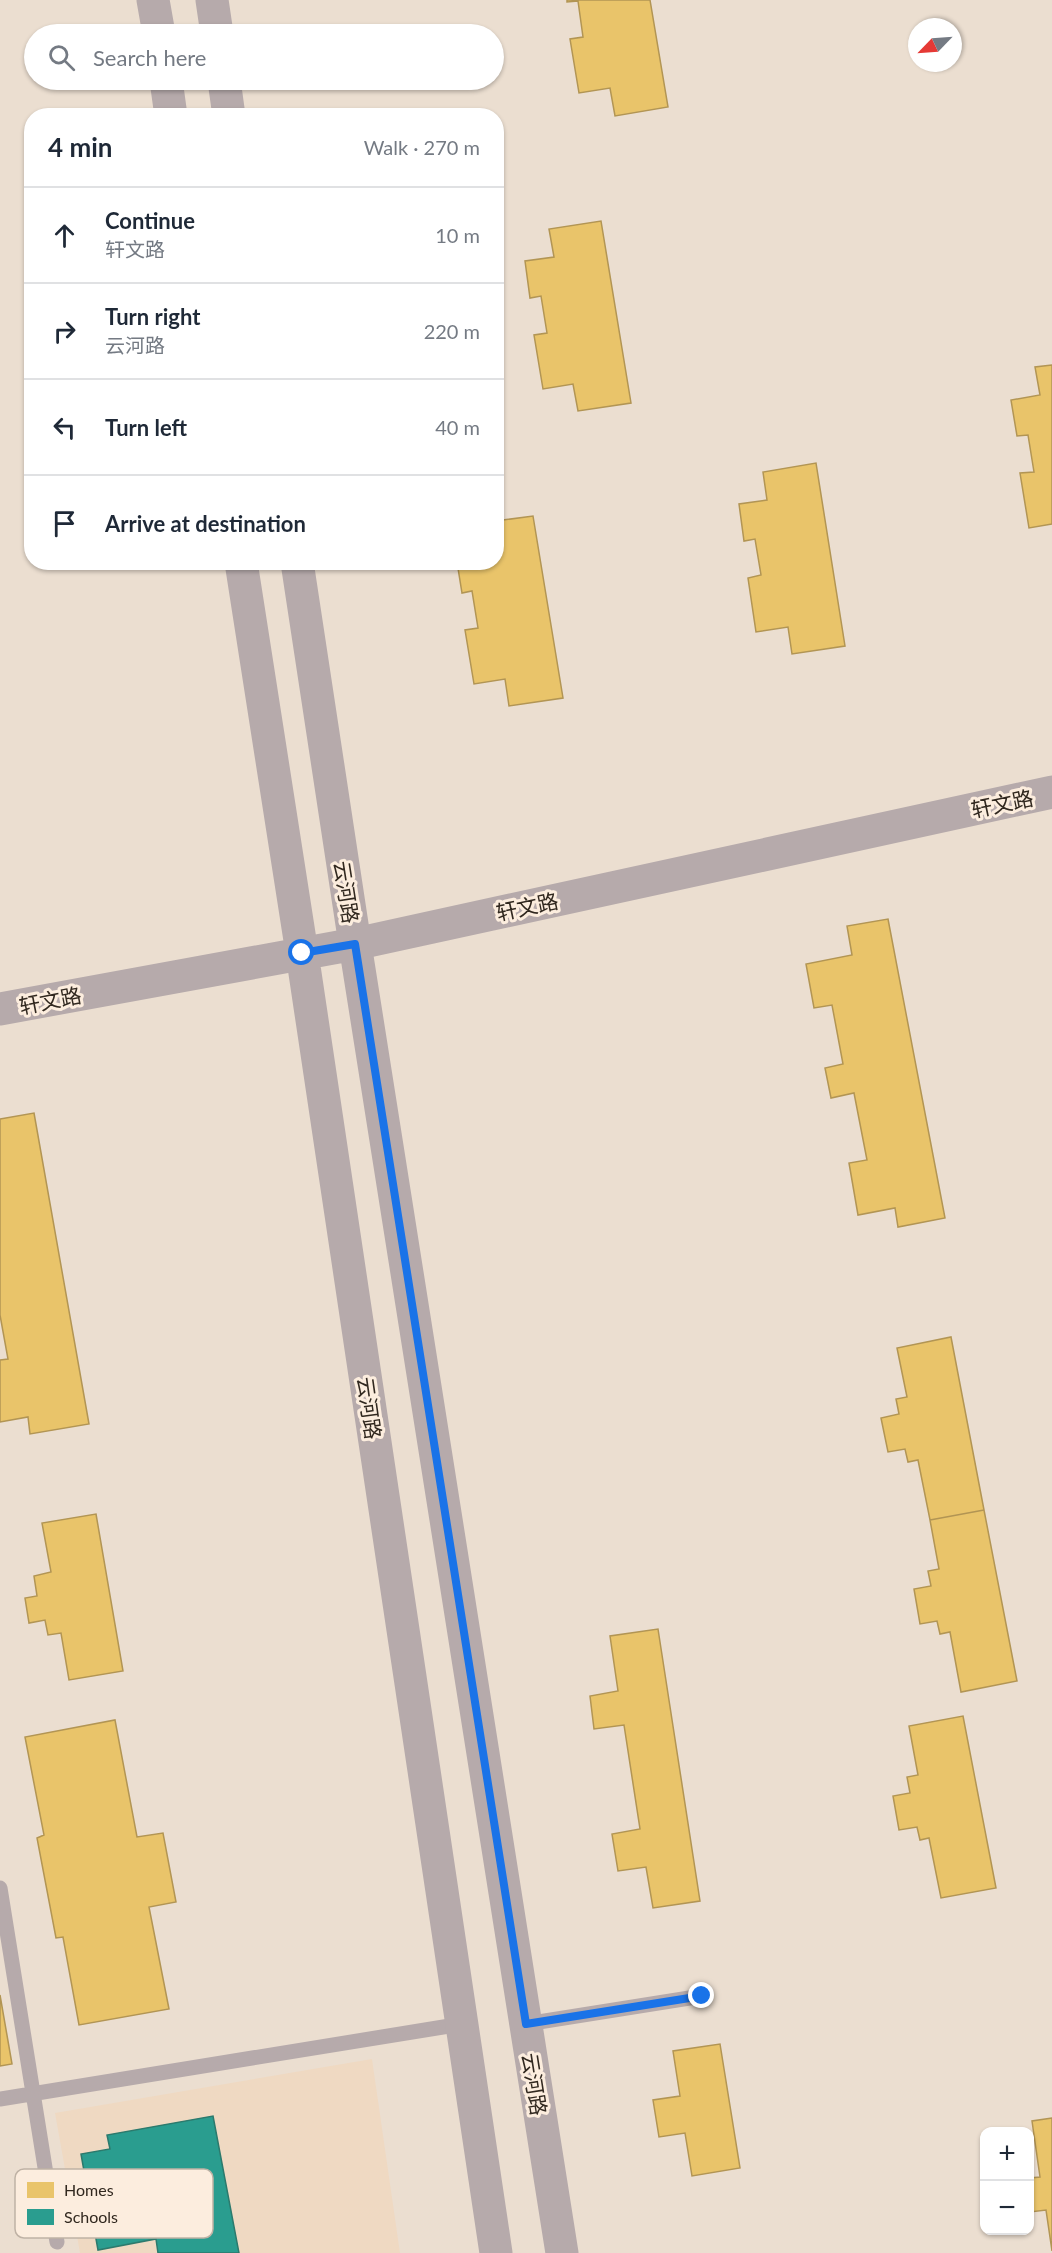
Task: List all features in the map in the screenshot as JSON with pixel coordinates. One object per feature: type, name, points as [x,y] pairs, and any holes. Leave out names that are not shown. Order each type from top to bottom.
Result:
[{"type":"street","points":[[153,0],[157,24]]},
{"type":"street","points":[[212,0],[216,24]]},
{"type":"street","points":[[167,90],[170,108]]},
{"type":"street","points":[[225,90],[228,108]]},
{"type":"street","name":"云河路","points":[[242,570],[302,953],[496,2253]]},
{"type":"street","name":"云河路","points":[[298,570],[355,944],[562,2253]]},
{"type":"street","name":"轩文路","points":[[0,1009],[355,944],[1052,792]]},
{"type":"lane","points":[[0,1888],[45,2169]]},
{"type":"lane","points":[[526,2024],[702,1996]]},
{"type":"lane","points":[[0,2098],[462,2024]]},
{"type":"lane","points":[[56,2238],[57,2242]]},
{"type":"shaded area","points":[[372,2059],[400,2253],[80,2253],[77,2238],[213,2238],[213,2169],[65,2169],[55,2113]]},
{"type":"building: Homes","points":[[567,0],[650,0],[668,107],[615,116],[610,88],[579,93],[570,39],[583,37],[578,1],[567,2]]},
{"type":"building: Homes","points":[[601,221],[631,403],[578,411],[573,384],[543,389],[534,335],[547,333],[541,296],[530,298],[525,261],[554,257],[549,229]]},
{"type":"building: Homes","points":[[1052,365],[1052,524],[1029,528],[1020,473],[1034,472],[1028,435],[1017,436],[1011,400],[1040,395],[1035,367]]},
{"type":"building: Homes","points":[[816,463],[845,646],[792,654],[788,627],[756,632],[748,578],[761,575],[755,539],[744,541],[739,504],[767,500],[763,472]]},
{"type":"building: Homes","points":[[533,516],[563,698],[509,706],[505,679],[474,684],[465,630],[478,628],[472,591],[462,593],[458,570],[504,570],[504,520]]},
{"type":"building: Homes","points":[[888,919],[945,1218],[898,1227],[895,1208],[858,1215],[849,1163],[867,1160],[854,1093],[831,1098],[825,1068],[843,1064],[832,1005],[814,1008],[806,964],[852,955],[847,926]]},
{"type":"building: Homes","points":[[34,1113],[89,1424],[30,1434],[28,1417],[0,1422],[0,1360],[8,1359],[0,1315],[0,1119]]},
{"type":"building: Homes","points":[[951,1337],[984,1510],[930,1520],[918,1460],[908,1462],[905,1449],[888,1452],[881,1418],[899,1414],[896,1399],[907,1397],[897,1348]]},
{"type":"building: Homes","points":[[984,1510],[1017,1681],[961,1692],[950,1632],[940,1634],[937,1621],[920,1624],[914,1589],[931,1586],[928,1571],[939,1569],[930,1520]]},
{"type":"building: Homes","points":[[96,1514],[123,1671],[69,1680],[61,1633],[48,1635],[45,1620],[29,1623],[25,1598],[37,1596],[34,1576],[51,1572],[42,1523]]},
{"type":"building: Homes","points":[[658,1629],[700,1901],[653,1908],[646,1867],[618,1871],[612,1834],[640,1829],[624,1725],[594,1729],[590,1696],[618,1691],[610,1636]]},
{"type":"building: Homes","points":[[963,1716],[996,1888],[941,1898],[929,1838],[920,1840],[917,1827],[899,1830],[893,1796],[910,1793],[907,1777],[918,1775],[909,1726]]},
{"type":"building: Homes","points":[[115,1720],[137,1837],[163,1833],[176,1902],[149,1907],[169,2009],[79,2025],[63,1937],[56,1938],[37,1838],[44,1835],[25,1737]]},
{"type":"building: Homes","points":[[0,1995],[12,2064],[0,2066]]},
{"type":"building: Homes","points":[[720,2044],[740,2168],[692,2176],[685,2133],[659,2137],[653,2100],[680,2096],[673,2051]]},
{"type":"building: Homes","points":[[1052,2118],[1052,2251],[1046,2210],[1034,2212],[1034,2178],[1040,2177],[1032,2121]]},
{"type":"building: Schools","points":[[213,2116],[239,2253],[158,2253],[156,2239],[98,2250],[96,2238],[213,2238],[213,2169],[84,2169],[81,2154],[110,2149],[107,2135]]},
{"type":"route","points":[[302,953],[355,944],[526,2024],[702,1996]]}]
